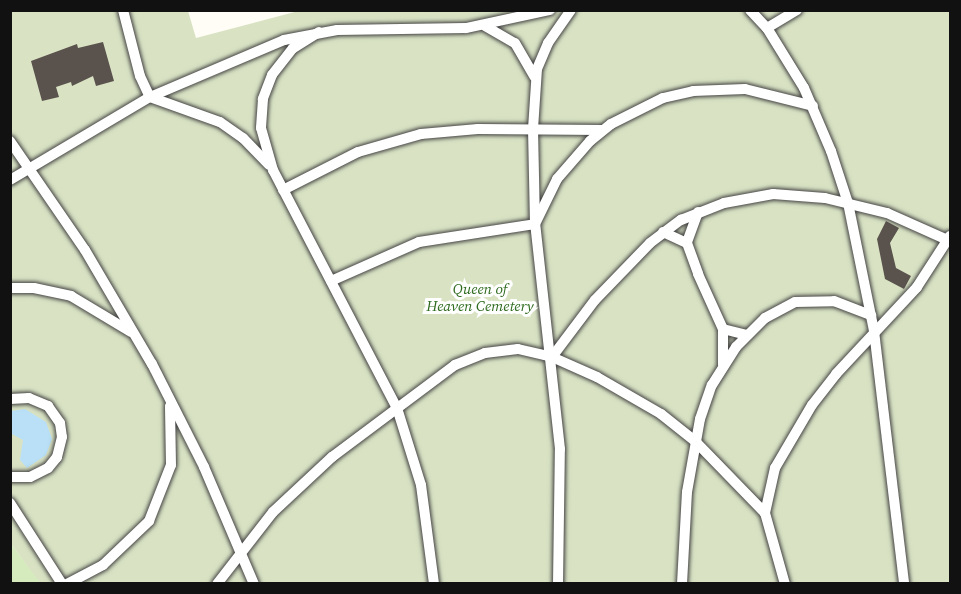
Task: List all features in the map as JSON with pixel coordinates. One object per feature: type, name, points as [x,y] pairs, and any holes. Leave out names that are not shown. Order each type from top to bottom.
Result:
[{"type":"lane","points":[[123,10],[140,76],[150,97],[220,122],[243,138],[273,170]]},
{"type":"lane","points":[[10,180],[150,97],[248,53],[319,32],[435,31],[485,26],[550,10]]},
{"type":"lane","points":[[558,584],[562,488],[552,357],[535,224],[533,129],[535,76],[548,43],[571,10]]},
{"type":"lane","points":[[750,10],[767,28],[813,106],[848,203],[874,331],[904,584]]},
{"type":"lane","points":[[767,28],[797,10]]},
{"type":"lane","points":[[485,26],[515,43],[535,76]]},
{"type":"lane","points":[[319,32],[293,48],[266,86],[261,128],[273,170],[397,408],[421,485],[434,584]]},
{"type":"lane","points":[[535,224],[557,179],[602,130],[650,103],[693,91],[745,89],[813,106]]},
{"type":"lane","points":[[283,190],[341,159],[403,138],[459,130],[602,130]]},
{"type":"lane","points":[[10,141],[85,250],[138,340],[169,397],[241,550],[254,584]]},
{"type":"lane","points":[[552,357],[595,300],[663,232],[698,212],[741,198],[773,194],[848,203],[887,213],[950,238],[917,286],[824,389],[790,439],[775,468],[765,513],[785,584]]},
{"type":"lane","points":[[698,212],[687,243],[723,329],[723,365]]},
{"type":"lane","points":[[331,281],[419,242],[535,224]]},
{"type":"lane","points":[[663,232],[687,243]]},
{"type":"lane","points":[[10,288],[34,288],[71,296],[114,319],[138,340]]},
{"type":"lane","points":[[682,584],[687,492],[695,441],[706,402],[723,365],[747,335],[781,309],[808,300],[834,302],[871,315]]},
{"type":"lane","points":[[723,329],[747,335]]},
{"type":"lane","points":[[217,584],[241,550],[273,512],[315,473],[397,408],[455,365],[474,356],[518,350],[552,357],[619,389],[695,441],[765,513]]},
{"type":"lane","points":[[68,584],[103,565],[149,521],[171,465],[169,397]]},
{"type":"lane","points":[[10,399],[29,398],[48,406],[57,417],[62,437],[57,457],[48,468],[30,477],[10,477]]},
{"type":"lane","points":[[10,503],[62,584]]},
{"type":"green space","name":"Queen of Heaven Cemetery","points":[[302,10],[950,11],[950,583],[41,584],[11,544],[11,11],[188,11],[196,38]]},
{"type":"green space","points":[[11,544],[41,583],[11,583]]},
{"type":"water","points":[[25,409],[46,422],[52,439],[46,455],[27,468],[20,460],[23,440],[10,433],[11,411]]},
{"type":"building","points":[[103,42],[114,81],[96,86],[93,76],[72,86],[71,82],[56,87],[59,97],[42,101],[31,61],[77,44],[78,48]]},
{"type":"building","points":[[886,221],[899,228],[890,243],[896,268],[911,276],[904,289],[885,279],[877,239]]}]
